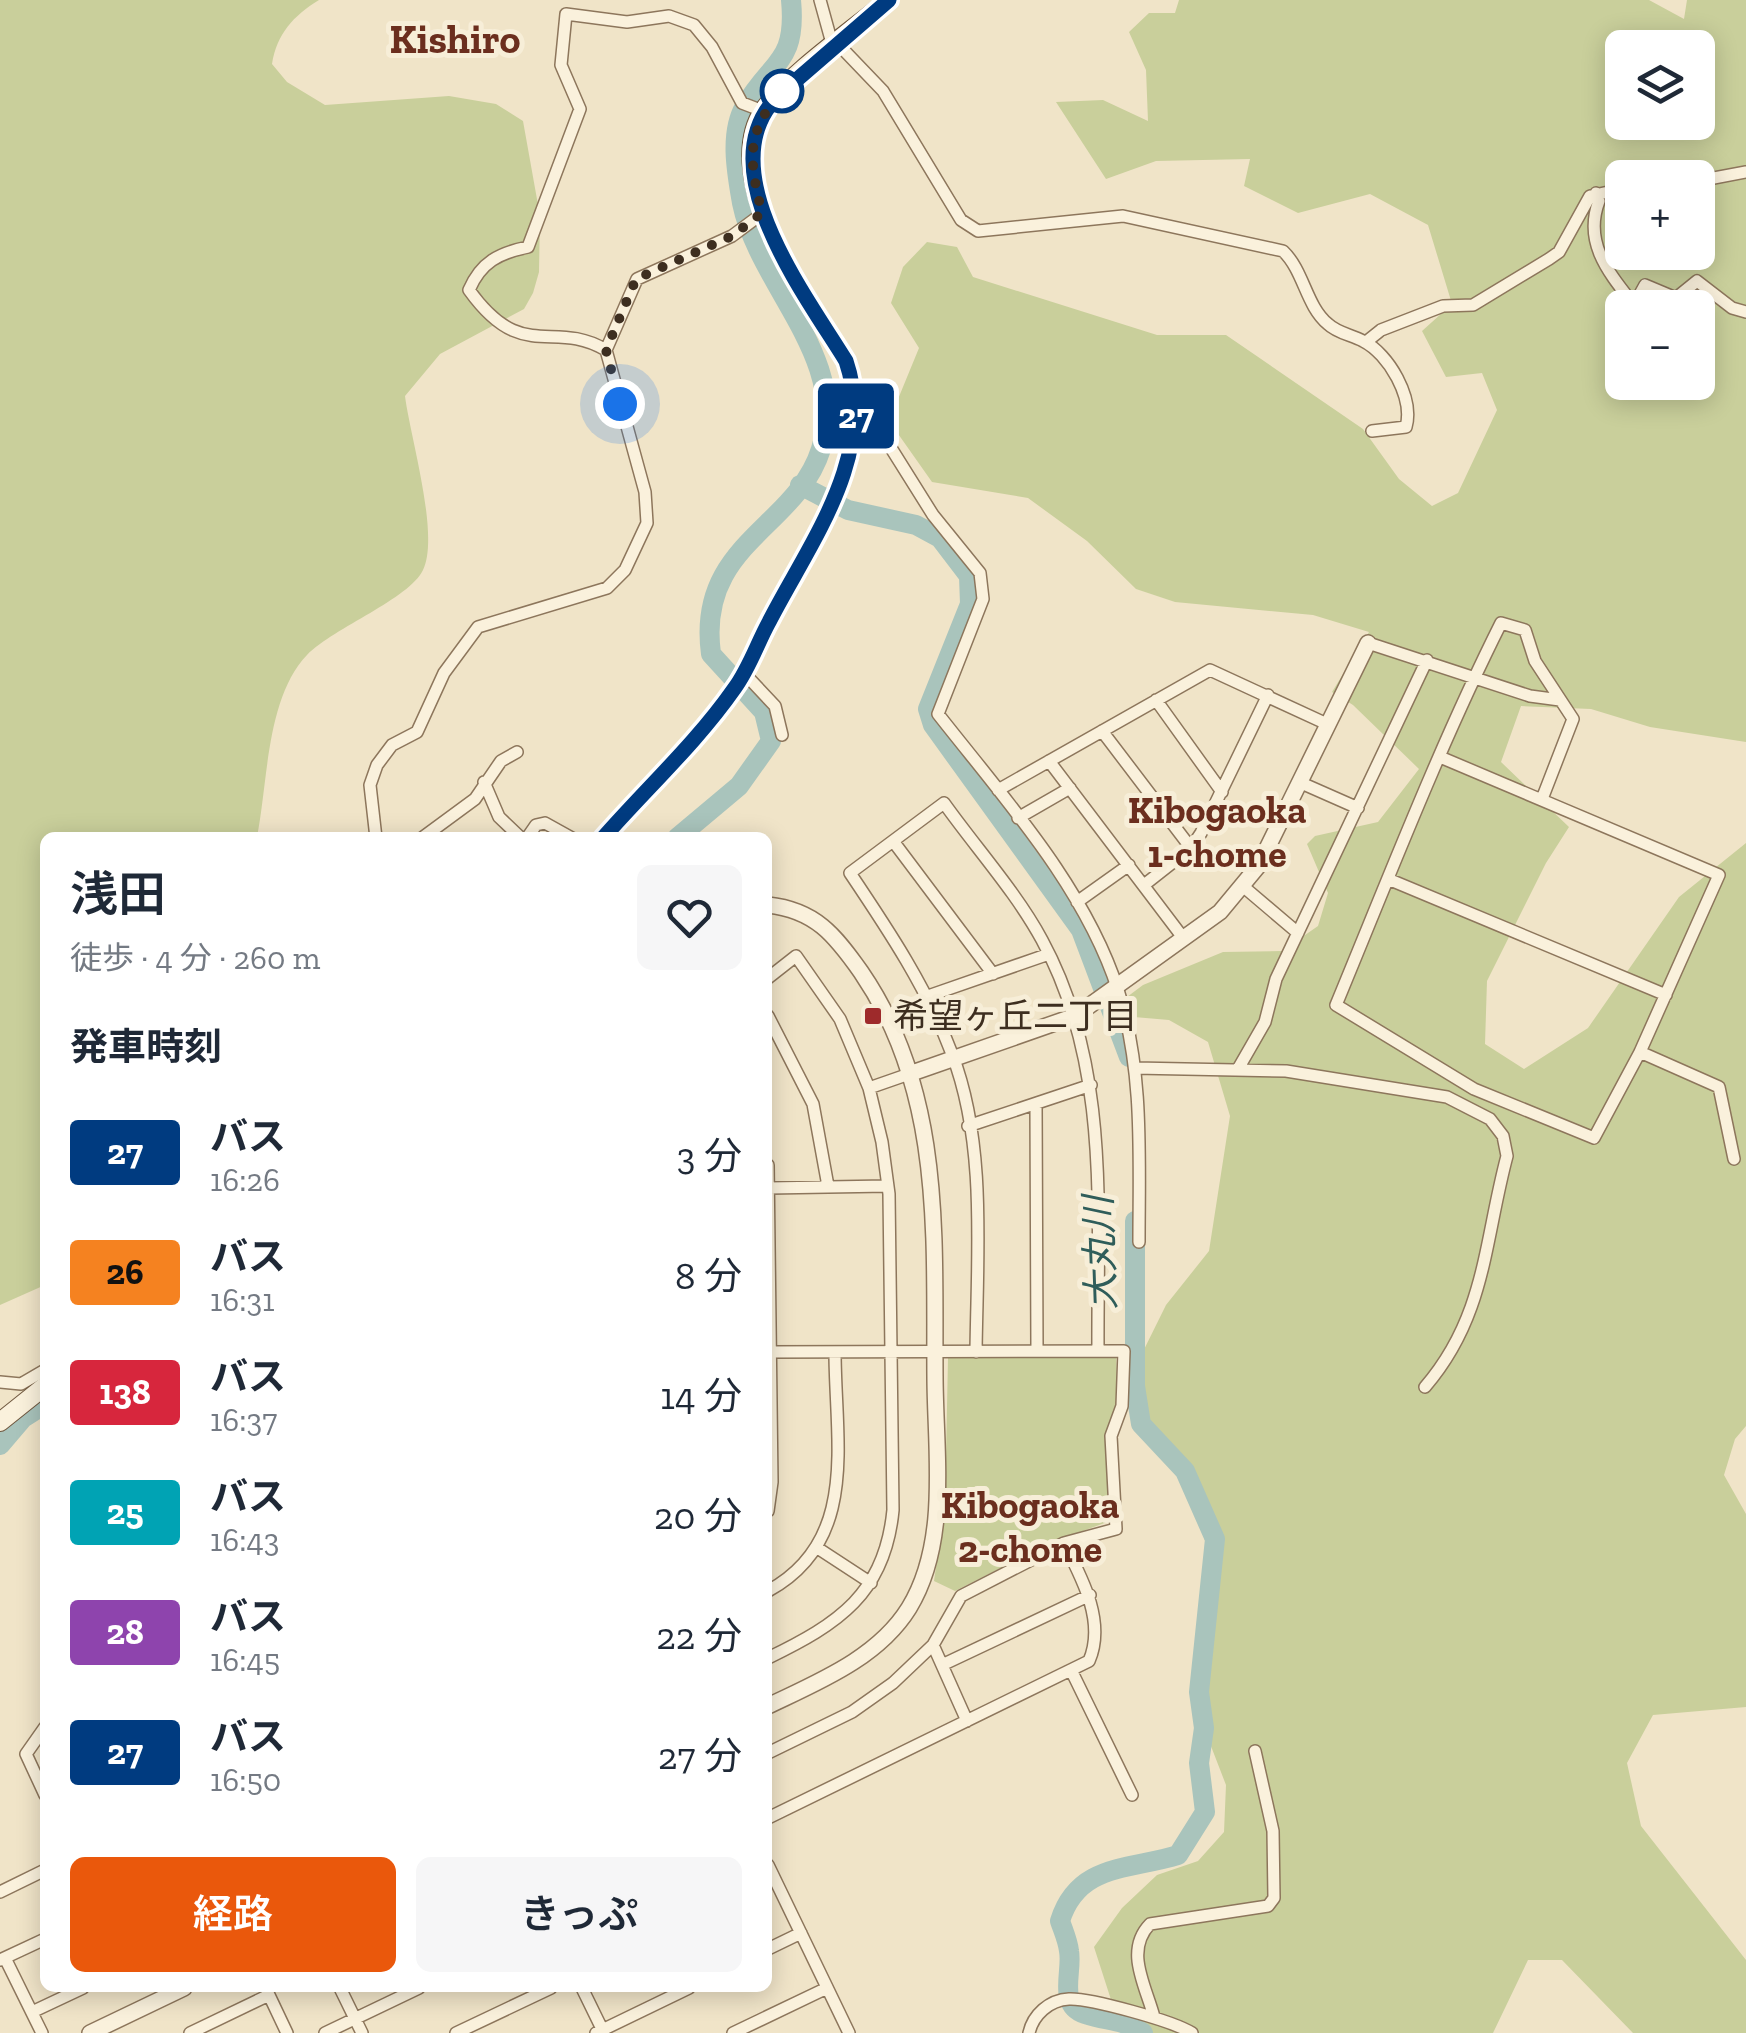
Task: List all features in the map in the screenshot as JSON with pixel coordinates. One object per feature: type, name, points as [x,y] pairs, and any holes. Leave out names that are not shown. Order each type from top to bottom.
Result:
[{"type":"main road","points":[[607,832],[739,681],[770,619],[809,556],[853,439],[856,414],[846,361],[762,213],[752,160],[753,136],[763,111],[888,0]]},
{"type":"main road","points":[[4,1412],[40,1389]]},
{"type":"street","points":[[559,0],[566,14],[562,65],[580,109],[528,247],[499,253],[477,272],[469,290],[484,311],[512,333],[594,343],[606,350]]},
{"type":"street","points":[[820,0],[835,45],[883,91],[961,220],[978,231],[1123,216],[1252,241],[1283,251],[1294,262],[1326,324],[1366,342],[1400,383],[1408,418],[1406,427],[1372,431]]},
{"type":"street","points":[[566,14],[627,22],[669,16],[694,25],[742,103],[763,111]]},
{"type":"street","points":[[1715,178],[1746,172]]},
{"type":"street","points":[[1366,342],[1380,330],[1443,306],[1473,305],[1549,259],[1560,252],[1596,193],[1605,191]]},
{"type":"street","points":[[1596,193],[1600,201],[1593,218],[1600,261],[1634,305],[1645,285],[1676,298],[1697,281],[1732,308],[1746,312]]},
{"type":"street","points":[[375,832],[370,785],[377,765],[392,746],[417,732],[444,673],[456,662],[478,627],[607,588],[625,570],[647,523],[645,492],[606,350],[636,279],[732,236],[762,213]]},
{"type":"street","points":[[856,414],[891,448],[933,515],[980,574],[984,599],[938,714],[998,790],[1077,902],[1112,993],[1135,1068],[1140,1242]]},
{"type":"street","points":[[1440,757],[1719,874],[1640,1052],[1594,1138],[1474,1089],[1336,1005],[1440,757],[1501,623],[1525,630],[1535,661],[1573,720],[1542,799]]},
{"type":"street","points":[[869,1088],[1075,1016],[1112,993],[1245,888],[1368,643],[1530,696],[1560,700]]},
{"type":"street","points":[[1238,1069],[1265,1022],[1276,979],[1428,660]]},
{"type":"street","points":[[998,790],[1210,670],[1328,724]]},
{"type":"street","points":[[739,681],[775,706],[782,735]]},
{"type":"street","points":[[1144,885],[1191,848],[1268,695]]},
{"type":"street","points":[[1156,700],[1222,792]]},
{"type":"street","points":[[1102,731],[1191,848]]},
{"type":"street","points":[[430,832],[475,799],[501,761],[517,752]]},
{"type":"street","points":[[1049,761],[1184,938]]},
{"type":"street","points":[[484,782],[498,817],[517,832]]},
{"type":"street","points":[[1299,782],[1358,808]]},
{"type":"street","points":[[1018,818],[1070,788]]},
{"type":"street","points":[[976,1352],[976,1175],[954,1058],[928,996],[850,873],[944,803],[1049,954],[1075,1016],[1092,1086],[1098,1351]]},
{"type":"street","points":[[530,832],[545,823],[561,832]]},
{"type":"street","points":[[893,841],[993,974]]},
{"type":"street","points":[[1077,902],[1129,866]]},
{"type":"street","points":[[1388,879],[1666,995]]},
{"type":"street","points":[[1245,888],[1298,934]]},
{"type":"street","points":[[772,905],[790,907],[833,931],[875,995],[912,1073],[934,1193],[936,1511],[932,1545],[917,1592],[897,1624],[866,1654],[772,1704]]},
{"type":"street","points":[[928,996],[1049,954]]},
{"type":"street","points":[[772,975],[796,956],[840,1019],[869,1088],[888,1186],[891,1352],[890,1538],[870,1583],[845,1614],[772,1656]]},
{"type":"street","points":[[772,1024],[813,1104],[828,1186]]},
{"type":"street","points":[[1640,1052],[1720,1088],[1734,1159]]},
{"type":"street","points":[[1135,1068],[1238,1069],[1329,1076],[1447,1097],[1490,1119],[1503,1136],[1507,1156],[1477,1299],[1449,1359],[1424,1387]]},
{"type":"street","points":[[968,1126],[1092,1086]]},
{"type":"street","points":[[1036,1104],[1037,1352]]},
{"type":"street","points":[[772,1188],[888,1186]]},
{"type":"street","points":[[772,1352],[1124,1351],[1122,1406],[1111,1436],[1116,1530],[1064,1543],[961,1596],[932,1646],[893,1683],[852,1712],[772,1751]]},
{"type":"street","points":[[772,1588],[805,1567],[819,1550],[836,1502],[835,1352]]},
{"type":"street","points":[[0,1382],[21,1384],[40,1373]]},
{"type":"street","points":[[772,1816],[1089,1661],[1094,1650],[1090,1595],[1064,1543]]},
{"type":"street","points":[[819,1550],[870,1583]]},
{"type":"street","points":[[942,1665],[1090,1595]]},
{"type":"street","points":[[932,1646],[966,1721]]},
{"type":"street","points":[[1071,1670],[1132,1795]]},
{"type":"street","points":[[40,1734],[26,1754],[40,1783]]},
{"type":"street","points":[[1154,2017],[1136,1957],[1137,1944],[1150,1924],[1162,1919],[1268,1906],[1274,1898],[1272,1831],[1264,1778],[1254,1750]]},
{"type":"street","points":[[0,1892],[40,1872]]},
{"type":"street","points":[[772,1884],[850,2033]]},
{"type":"street","points":[[772,1947],[801,1933]]},
{"type":"street","points":[[40,1941],[2,1959],[42,2033]]},
{"type":"street","points":[[733,2033],[827,1988]]},
{"type":"street","points":[[32,2012],[74,1992]]},
{"type":"street","points":[[90,2033],[176,1992]]},
{"type":"street","points":[[342,1992],[362,2033]]},
{"type":"street","points":[[325,2033],[410,1992]]},
{"type":"street","points":[[456,2033],[543,1992]]},
{"type":"street","points":[[584,1992],[601,2032],[681,1992]]},
{"type":"street","points":[[190,2033],[269,1995],[287,2033]]},
{"type":"street","points":[[1029,2033],[1032,2020],[1047,2006],[1068,1999],[1154,2017],[1192,2033]]},
{"type":"green space","points":[[0,0],[319,0],[294,19],[282,35],[272,64],[287,82],[325,105],[449,96],[496,104],[523,121],[540,216],[539,272],[524,309],[440,354],[405,396],[426,510],[427,554],[423,570],[403,592],[319,644],[294,673],[276,717],[258,832],[40,832],[40,1287],[0,1305]]},
{"type":"green space","points":[[1179,0],[1649,0],[1684,19],[1687,0],[1746,0],[1746,742],[1650,727],[1591,709],[1521,706],[1501,762],[1569,827],[1546,863],[1487,981],[1485,1044],[1524,1069],[1588,1028],[1679,897],[1746,843],[1746,1426],[1735,1439],[1724,1475],[1746,1514],[1746,1707],[1653,1715],[1627,1763],[1641,1826],[1746,1960],[1746,2033],[1633,2033],[1562,1960],[1528,1960],[1493,2033],[1148,2033],[1114,2009],[1094,1947],[1122,1908],[1157,1875],[1198,1861],[1224,1832],[1226,1785],[1209,1741],[1208,1554],[1197,1506],[1124,1390],[1166,1305],[1209,1251],[1230,1116],[1208,1042],[1169,1020],[1134,1017],[1127,997],[1143,985],[1223,952],[1282,951],[1318,926],[1328,893],[1307,844],[1315,836],[1378,822],[1419,769],[1353,705],[1332,692],[1369,632],[1313,615],[1175,602],[1136,589],[1087,541],[1028,498],[932,482],[889,421],[919,348],[891,303],[903,267],[927,242],[957,247],[973,277],[1157,335],[1226,335],[1363,429],[1399,479],[1432,506],[1458,493],[1497,410],[1482,373],[1446,377],[1422,331],[1452,304],[1428,225],[1370,194],[1298,213],[1244,186],[1250,159],[1156,161],[1106,179],[1056,102],[1103,100],[1148,121],[1146,70],[1129,32],[1149,13],[1175,13]]},
{"type":"green space","points":[[1116,1355],[1118,1404],[1106,1442],[1110,1521],[1050,1543],[955,1591],[934,1581],[945,1505],[948,1358]]},
{"type":"waterway","points":[[684,832],[739,786],[771,741],[764,712],[711,654],[710,617],[718,586],[733,561],[808,476],[821,449],[827,416],[823,384],[813,353],[751,234],[737,167],[740,117],[786,49],[792,21],[791,0]]},
{"type":"waterway","name":"大丸川","points":[[800,485],[848,510],[916,525],[940,538],[969,576],[970,604],[928,709],[933,725],[1081,930],[1129,1057]]},
{"type":"waterway","name":"大丸川","points":[[1135,1221],[1135,1386],[1141,1424],[1185,1471],[1215,1539],[1199,1692],[1204,1728],[1199,1763],[1205,1812],[1178,1855],[1124,1867],[1093,1879],[1079,1888],[1060,1921],[1070,1959],[1069,1995],[1076,2010],[1143,2033]]},
{"type":"waterway","points":[[0,1445],[23,1418],[40,1407]]},
{"type":"bus line","name":"27","points":[[608,832],[733,692],[770,619],[809,556],[844,470],[856,414],[853,383],[846,361],[799,285],[762,213],[752,160],[753,136],[763,111],[889,0]]},
{"type":"place","name":"希望ヶ丘二丁目","points":[[873,1016]]},
{"type":"district","name":"Kishiro","points":[[455,39]]},
{"type":"district","name":"Kibogaoka 1-chome","points":[[1217,832]]},
{"type":"district","name":"Kibogaoka 2-chome","points":[[1030,1527]]},
{"type":"route","points":[[620,404],[606,350],[636,279],[732,236],[762,213],[752,160],[753,136],[763,111],[782,91]]}]
